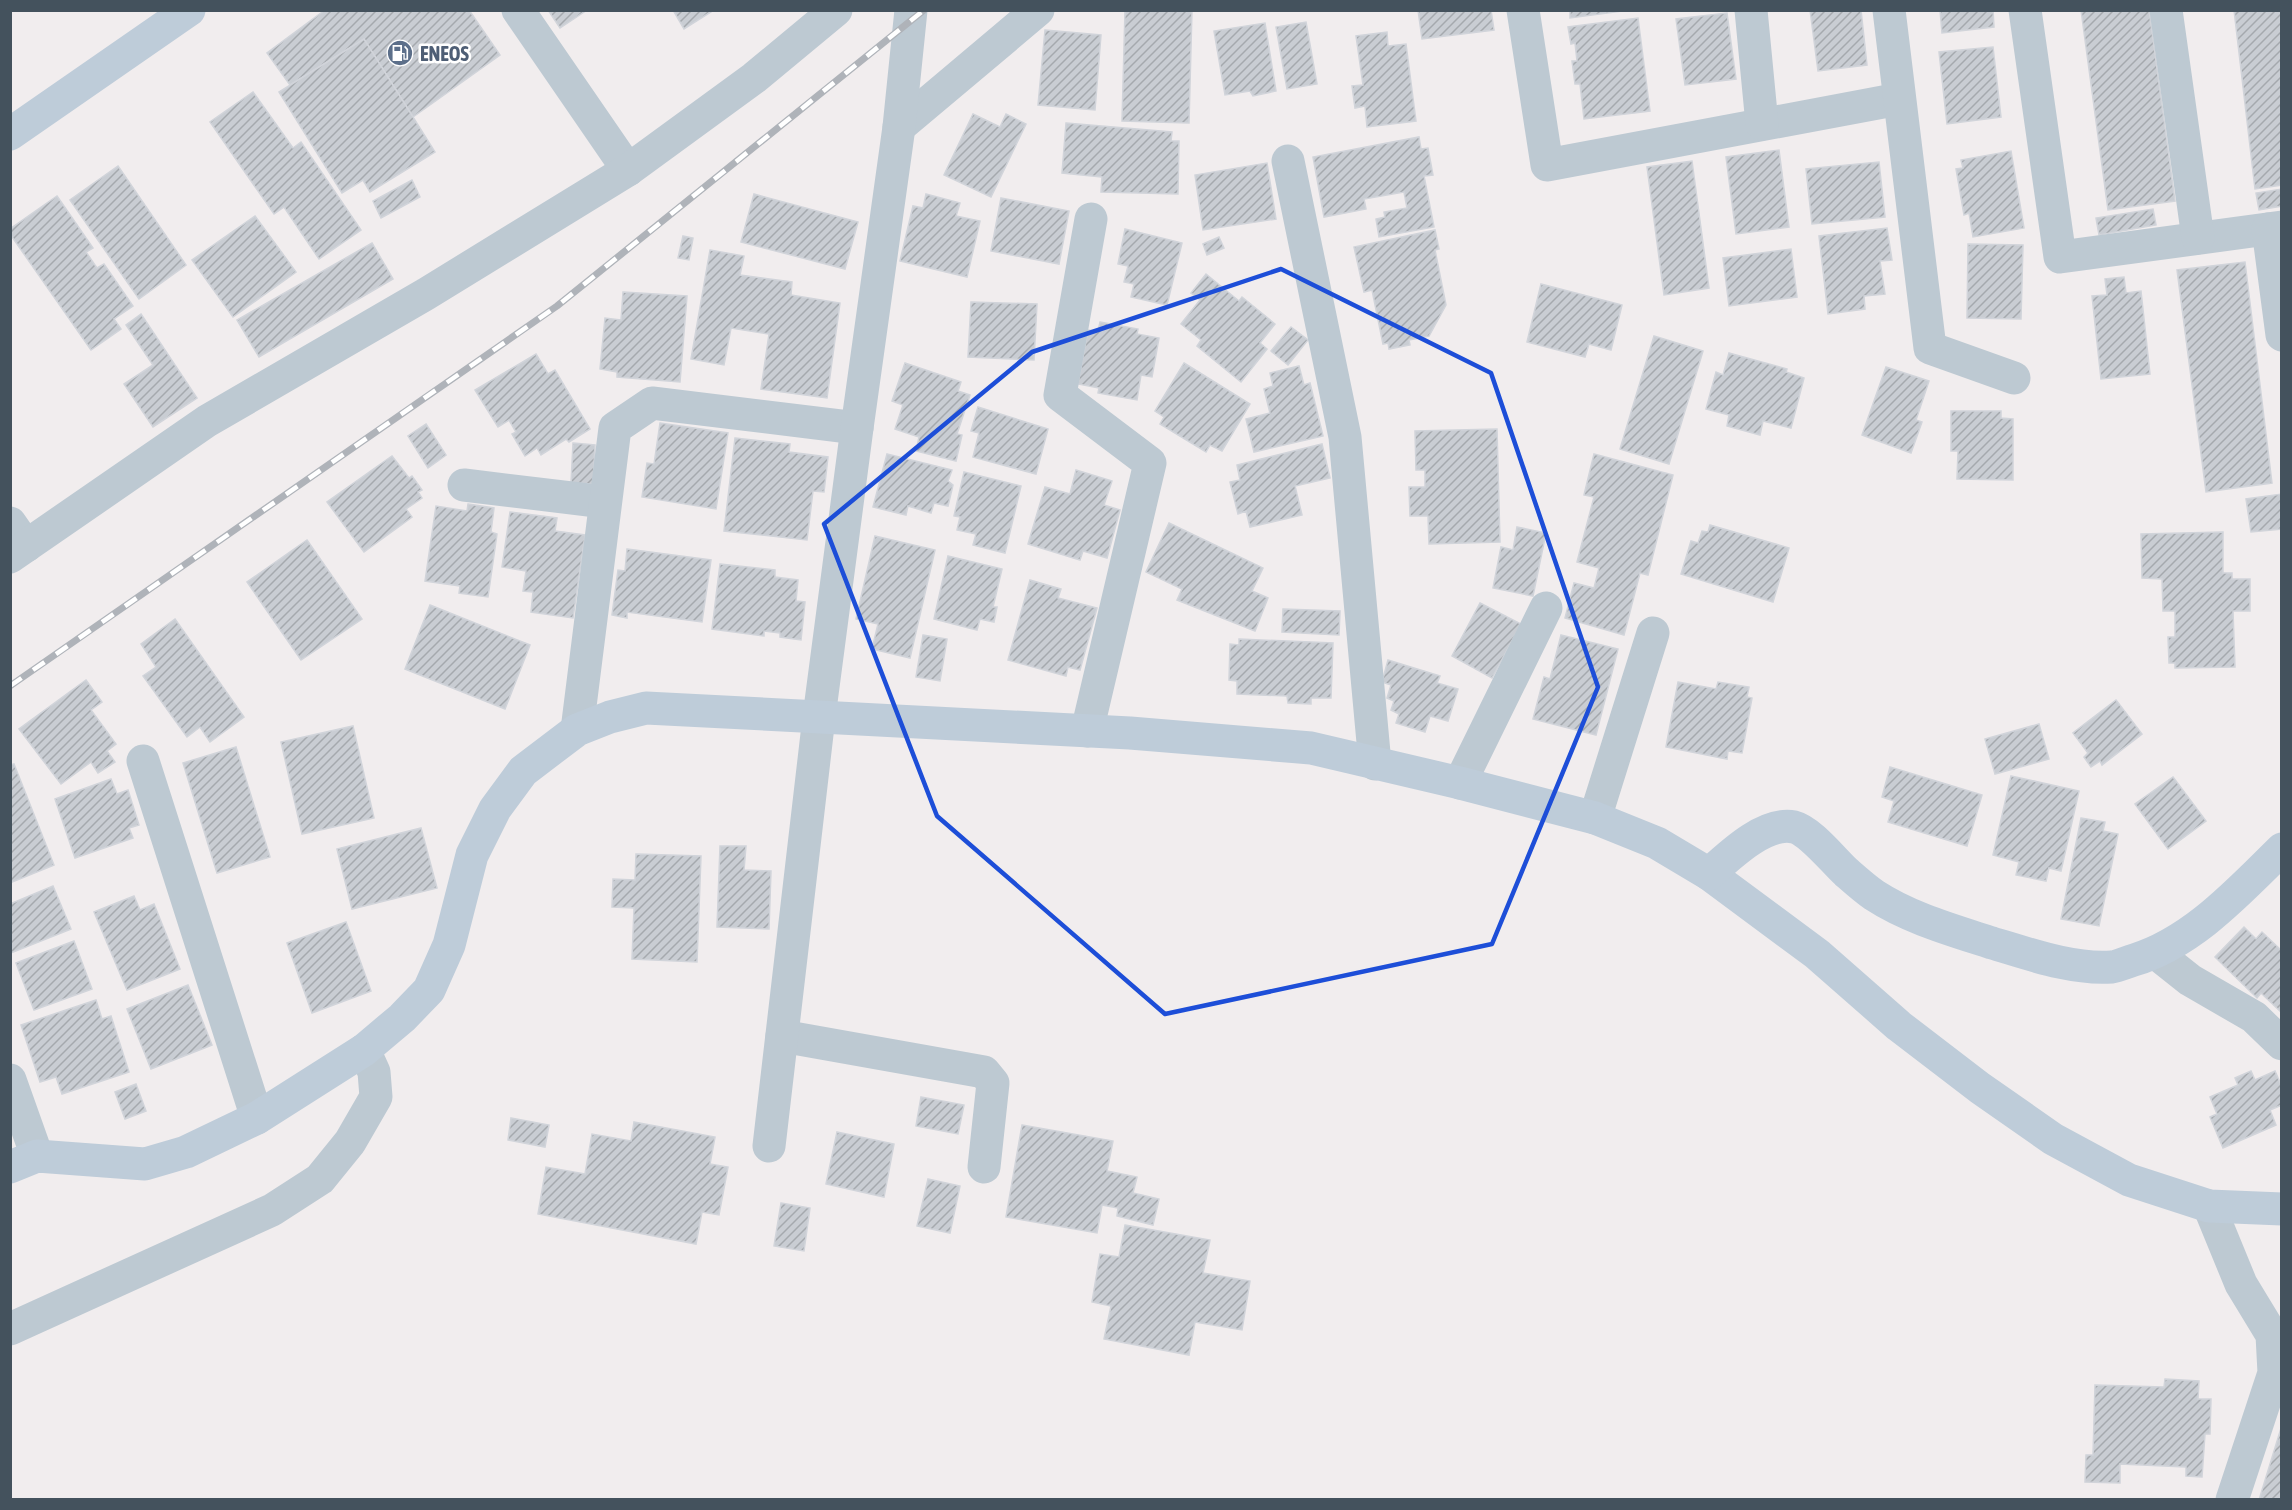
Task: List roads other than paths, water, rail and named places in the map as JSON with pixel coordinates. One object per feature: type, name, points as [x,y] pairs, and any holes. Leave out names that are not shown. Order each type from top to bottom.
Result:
[{"type":"street","points":[[10,134],[189,10]]},
{"type":"street","points":[[518,10],[628,170]]},
{"type":"street","points":[[16,542],[207,421],[426,294],[628,170],[754,78],[836,10]]},
{"type":"street","points":[[769,1146],[819,717],[899,127],[911,10]]},
{"type":"street","points":[[899,127],[1038,10]]},
{"type":"street","points":[[1523,10],[1547,165],[1899,99]]},
{"type":"street","points":[[1751,10],[1762,124]]},
{"type":"street","points":[[1889,10],[1930,348],[2014,378]]},
{"type":"street","points":[[2025,10],[2060,257],[2275,228],[2282,335]]},
{"type":"street","points":[[2166,10],[2198,238]]},
{"type":"street","points":[[1288,161],[1345,437],[1375,764]]},
{"type":"street","points":[[1087,731],[1150,463],[1060,394],[1091,219]]},
{"type":"street","points":[[577,730],[615,428],[652,403],[857,428]]},
{"type":"street","points":[[464,485],[605,502]]},
{"type":"street","points":[[1460,783],[1546,608]]},
{"type":"street","points":[[1594,818],[1653,633]]},
{"type":"street","points":[[10,1080],[24,1162],[145,1164],[186,1152],[257,1118],[364,1050],[402,1018],[429,990],[449,945],[472,855],[495,809],[523,771],[577,730],[610,717],[646,708],[1087,731],[1311,748],[1460,783],[1594,818],[1657,843],[1709,874],[1817,954],[1899,1026],[1980,1088],[2053,1139],[2129,1180],[2209,1206],[2282,1209]]},
{"type":"street","points":[[143,761],[257,1118]]},
{"type":"street","points":[[1709,874],[1736,850],[1775,826],[1796,828],[1822,847],[1845,871],[1874,894],[1903,911],[1946,929],[2014,950],[2077,965],[2113,967],[2156,953],[2195,929],[2238,892],[2282,849]]},
{"type":"street","points":[[2156,953],[2190,980],[2254,1017],[2282,1044]]},
{"type":"street","points":[[782,1036],[984,1072],[993,1083],[984,1167]]},
{"type":"street","points":[[10,1329],[272,1210],[320,1179],[350,1142],[376,1097],[374,1072],[364,1050]]},
{"type":"street","points":[[2209,1206],[2241,1284],[2272,1335],[2277,1357],[2274,1373],[2232,1500]]},
{"type":"railway","points":[[10,686],[557,306],[924,10]]},
{"type":"place","name":"ENEOS","points":[[400,53]]}]
